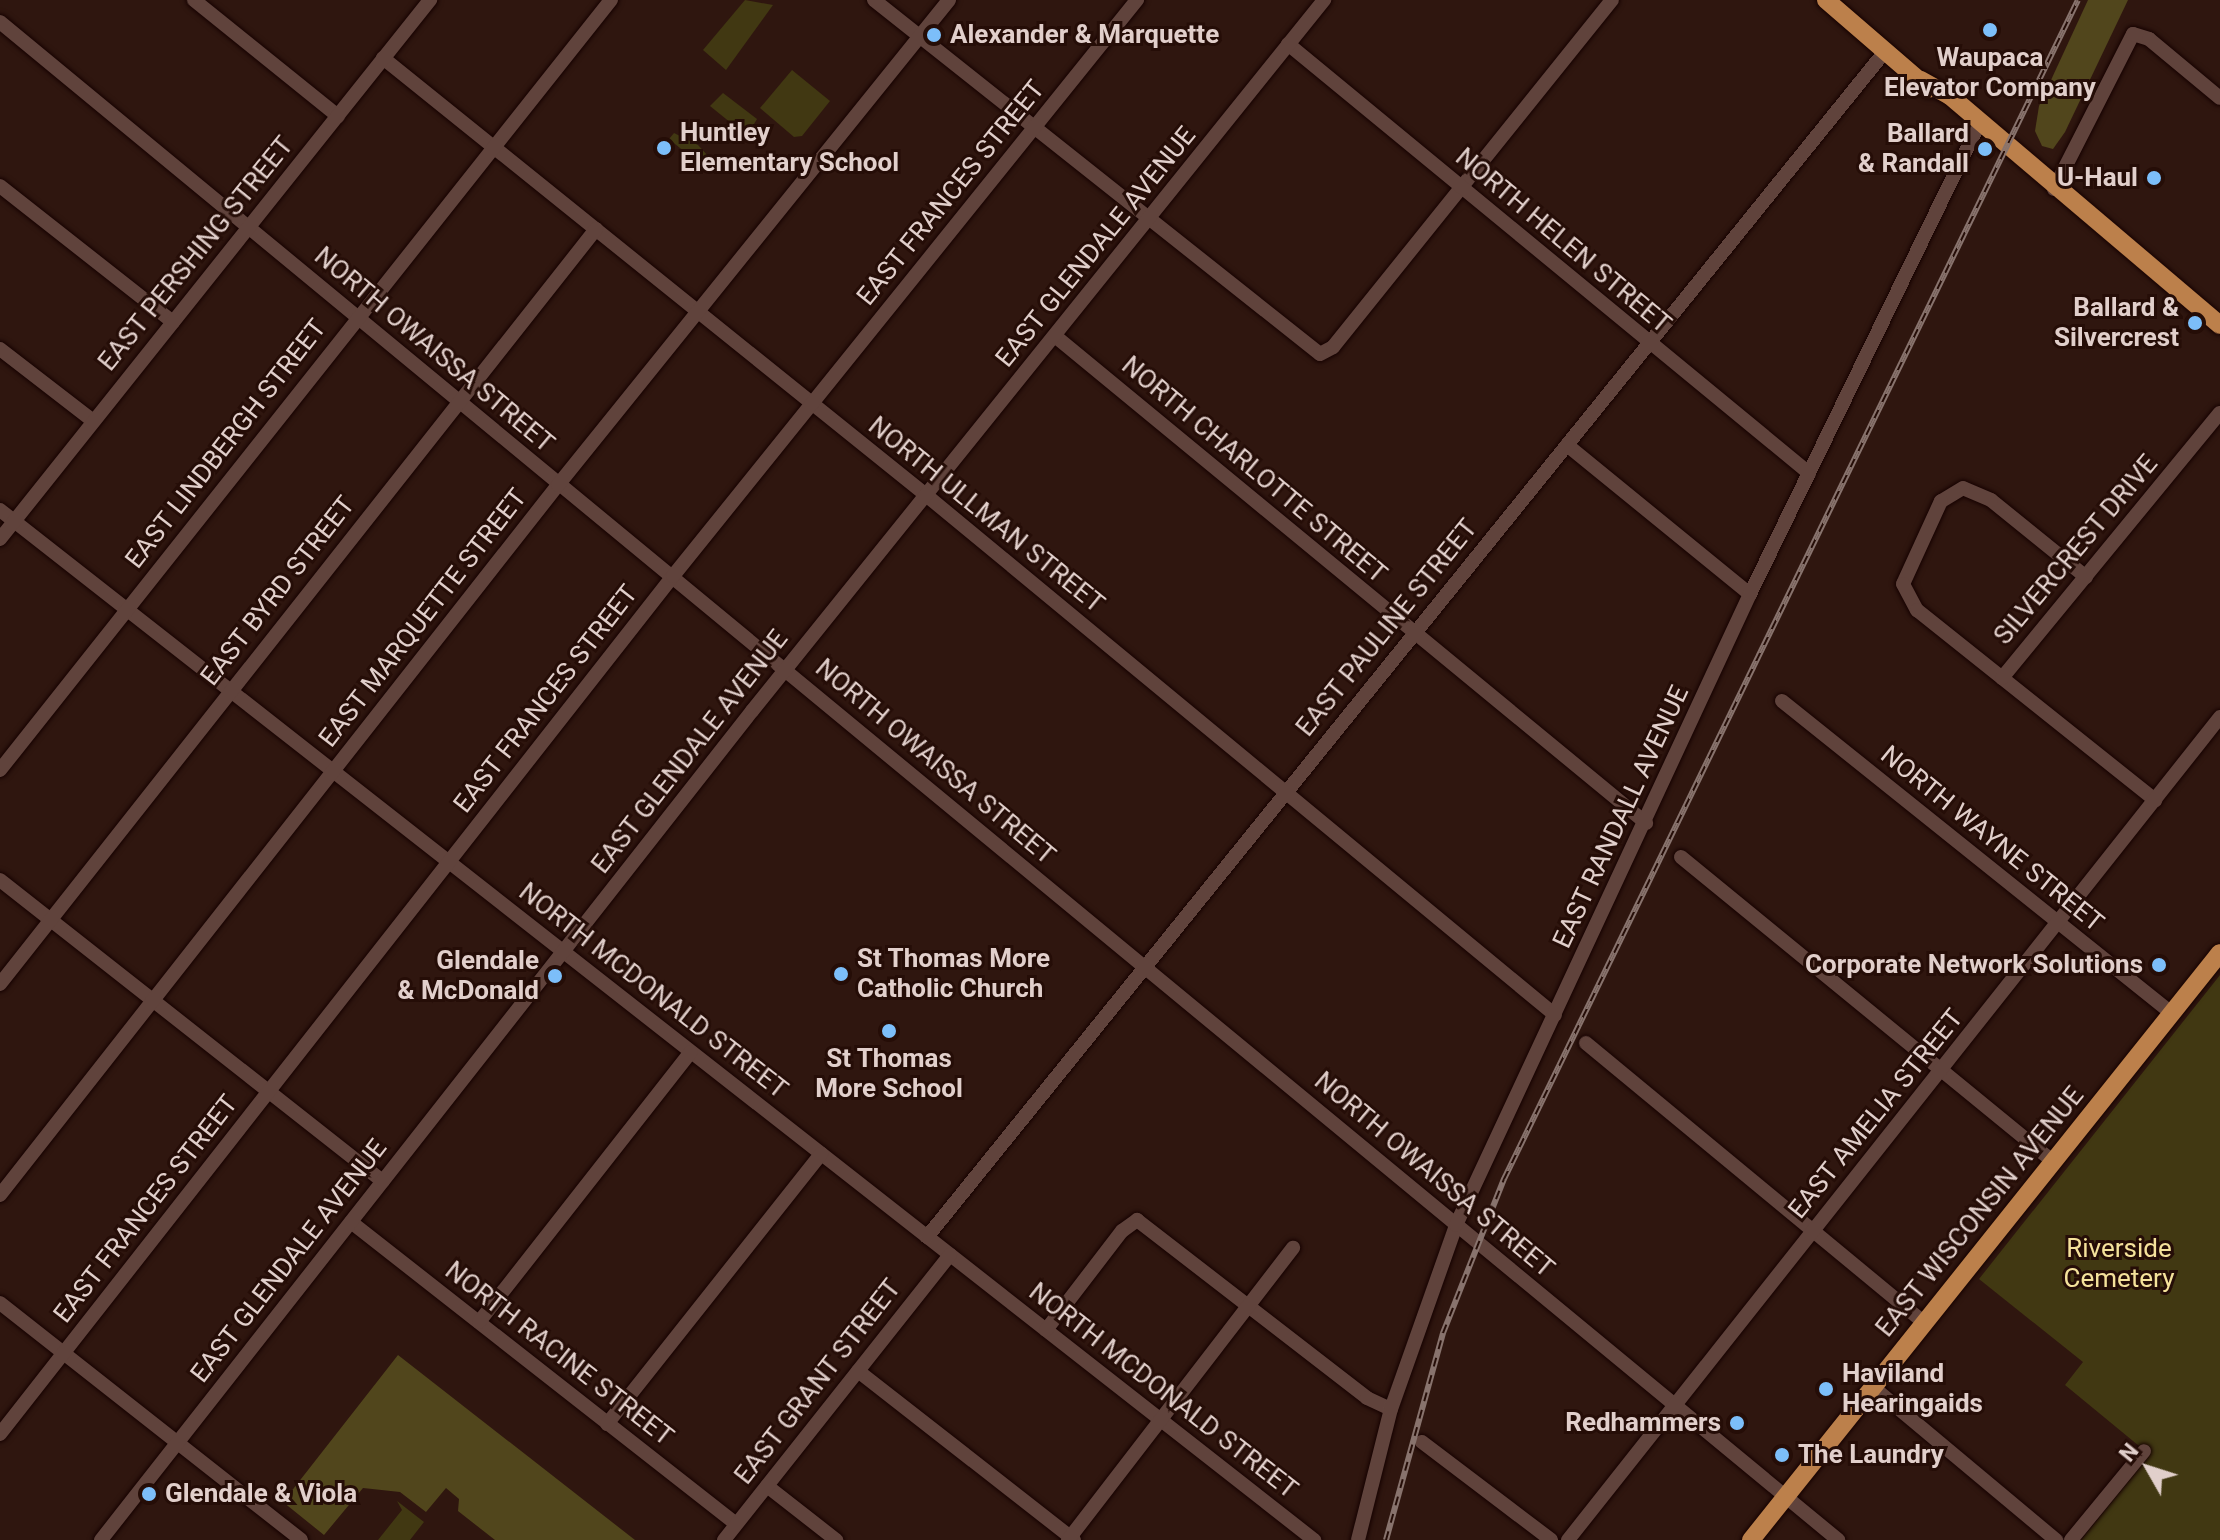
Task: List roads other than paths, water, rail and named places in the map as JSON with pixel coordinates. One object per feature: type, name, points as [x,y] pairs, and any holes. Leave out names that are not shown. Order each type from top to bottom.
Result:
[{"type":"main road","points":[[1826,0],[1921,80],[1975,132],[2045,189],[2054,189]]},
{"type":"main road","points":[[1921,80],[1950,96],[2052,180],[2054,189],[2220,325]]},
{"type":"main road","name":"EAST WISCONSIN AVENUE","points":[[1751,1540],[2220,953]]},
{"type":"street","points":[[194,0],[338,116]]},
{"type":"street","name":"EAST LINDBERGH STREET","points":[[0,770],[611,0]]},
{"type":"street","points":[[874,0],[1308,348],[1324,353],[1612,0]]},
{"type":"street","name":"EAST MARQUETTE STREET","points":[[0,1195],[558,485],[949,0]]},
{"type":"street","name":"EAST FRANCES STREET","points":[[0,1434],[673,576],[1137,0]]},
{"type":"street","name":"EAST GLENDALE AVENUE","points":[[101,1540],[786,670],[1324,0]]},
{"type":"street","name":"EAST PERSHING STREET","points":[[0,539],[426,1]]},
{"type":"street","name":"NORTH OWAISSA STREET","points":[[0,22],[1838,1540]]},
{"type":"street","points":[[2054,189],[2118,54],[2138,33],[2220,98]]},
{"type":"street","name":"NORTH HELEN STREET","points":[[1288,44],[1809,473]]},
{"type":"street","name":"EAST PAULINE STREET","points":[[927,1237],[1886,50]]},
{"type":"street","name":"NORTH ULLMAN STREET","points":[[383,58],[926,495],[1555,1015]]},
{"type":"street","name":"EAST RANDALL AVENUE","points":[[1358,1540],[1391,1409],[1456,1225],[1646,823],[1750,594],[1975,132]]},
{"type":"street","points":[[0,186],[173,322]]},
{"type":"street","name":"EAST BYRD STREET","points":[[0,984],[596,229]]},
{"type":"street","name":"NORTH CHARLOTTE STREET","points":[[1055,336],[1646,823]]},
{"type":"street","points":[[0,349],[93,421]]},
{"type":"street","name":"SILVERCREST DRIVE","points":[[2155,800],[2002,678],[2220,413]]},
{"type":"street","points":[[1567,445],[1750,594]]},
{"type":"street","points":[[2002,678],[1904,594],[1911,559],[1945,495],[1963,488],[1977,491],[2086,577]]},
{"type":"street","name":"NORTH MCDONALD STREET","points":[[0,510],[1314,1540]]},
{"type":"street","name":"NORTH WAYNE STREET","points":[[1782,701],[2172,1013]]},
{"type":"street","name":"EAST AMELIA STREET","points":[[1568,1540],[2060,923],[2220,717]]},
{"type":"street","points":[[1681,857],[2053,1162]]},
{"type":"street","points":[[0,880],[383,1181]]},
{"type":"street","points":[[1586,1043],[1925,1323]]},
{"type":"street","points":[[479,1322],[691,1052]]},
{"type":"street","points":[[607,1424],[821,1154]]},
{"type":"street","points":[[1046,1330],[1134,1220],[1249,1304],[1367,1398],[1391,1409]]},
{"type":"street","name":"NORTH RACINE STREET","points":[[351,1222],[736,1524]]},
{"type":"street","points":[[858,1371],[1070,1539],[1293,1248]]},
{"type":"street","name":"EAST GRANT STREET","points":[[724,1540],[950,1255]]},
{"type":"street","points":[[0,1303],[301,1540]]},
{"type":"street","points":[[1873,1387],[2056,1540]]},
{"type":"street","points":[[1422,1442],[1551,1540]]},
{"type":"street","points":[[2071,1540],[2144,1451]]},
{"type":"street","points":[[767,1486],[836,1540]]},
{"type":"railway","points":[[1386,1540],[1443,1333],[1504,1179],[2078,0]]},
{"type":"place","name":"Waupaca Elevator Company","points":[[1990,30]]},
{"type":"place","name":"Alexander & Marquette","points":[[934,35]]},
{"type":"place","name":"Huntley Elementary School","points":[[664,148]]},
{"type":"place","name":"Ballard & Randall","points":[[1985,149]]},
{"type":"place","name":"U-Haul","points":[[2154,178]]},
{"type":"place","name":"Ballard & Silvercrest","points":[[2195,323]]},
{"type":"place","name":"Corporate Network Solutions","points":[[2159,965]]},
{"type":"place","name":"St Thomas More Catholic Church","points":[[841,974]]},
{"type":"place","name":"Glendale & McDonald","points":[[555,976]]},
{"type":"place","name":"St Thomas More School","points":[[889,1031]]},
{"type":"place","name":"Haviland Hearingaids","points":[[1826,1389]]},
{"type":"place","name":"Redhammers","points":[[1737,1423]]},
{"type":"place","name":"The Laundry","points":[[1782,1455]]},
{"type":"place","name":"Glendale & Viola","points":[[149,1494]]},
{"type":"park label","name":"Riverside Cemetery","points":[[2119,1264]]}]
